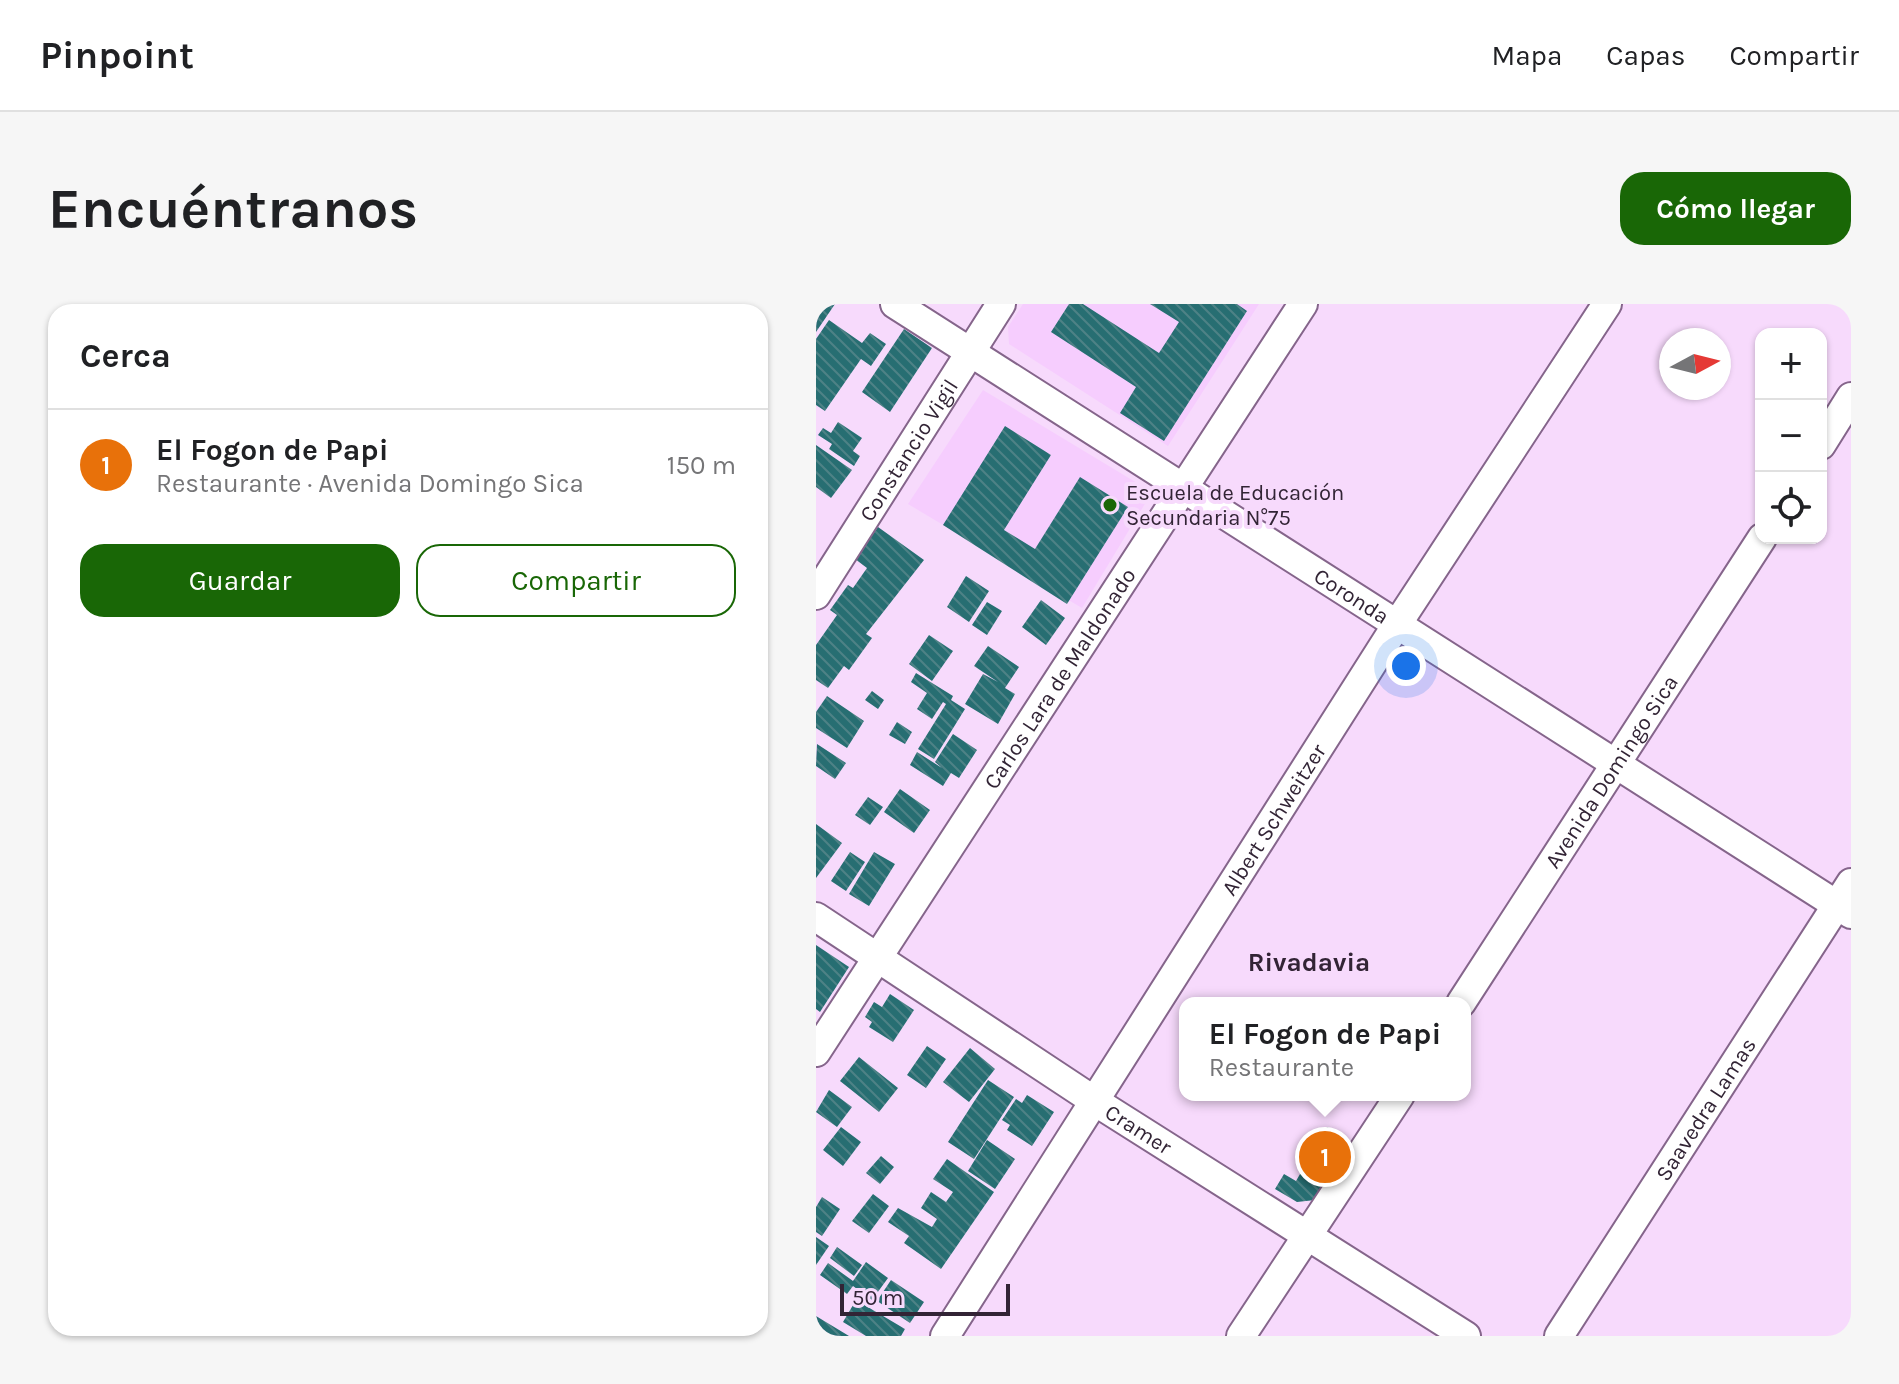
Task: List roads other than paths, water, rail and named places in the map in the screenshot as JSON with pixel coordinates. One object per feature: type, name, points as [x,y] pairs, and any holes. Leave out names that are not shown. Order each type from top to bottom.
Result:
[{"type":"street","name":"Coronda","points":[[895,304],[1616,768],[1846,901]]},
{"type":"street","name":"Constancio Vigil","points":[[816,595],[1001,304]]},
{"type":"street","name":"Carlos Lara de Maldonado","points":[[816,1052],[1303,304]]},
{"type":"street","name":"Albert Schweitzer","points":[[945,1336],[1396,626],[1607,304]]},
{"type":"street","points":[[1827,435],[1851,397]]},
{"type":"street","name":"Avenida Domingo Sica","points":[[1465,997],[1758,544]]},
{"type":"street","name":"Saavedra Lamas","points":[[1559,1336],[1846,901]]},
{"type":"street","name":"Cramer","points":[[816,917],[1096,1102],[1466,1336]]},
{"type":"street","points":[[1241,1336],[1396,1101]]},
{"type":"place","name":"Escuela de Educación Secundaria N°75","points":[[1110,505]]},
{"type":"place","name":"El Fogon de Papi","points":[[1325,1157]]},
{"type":"district","name":"Rivadavia","points":[[1309,962]]}]
